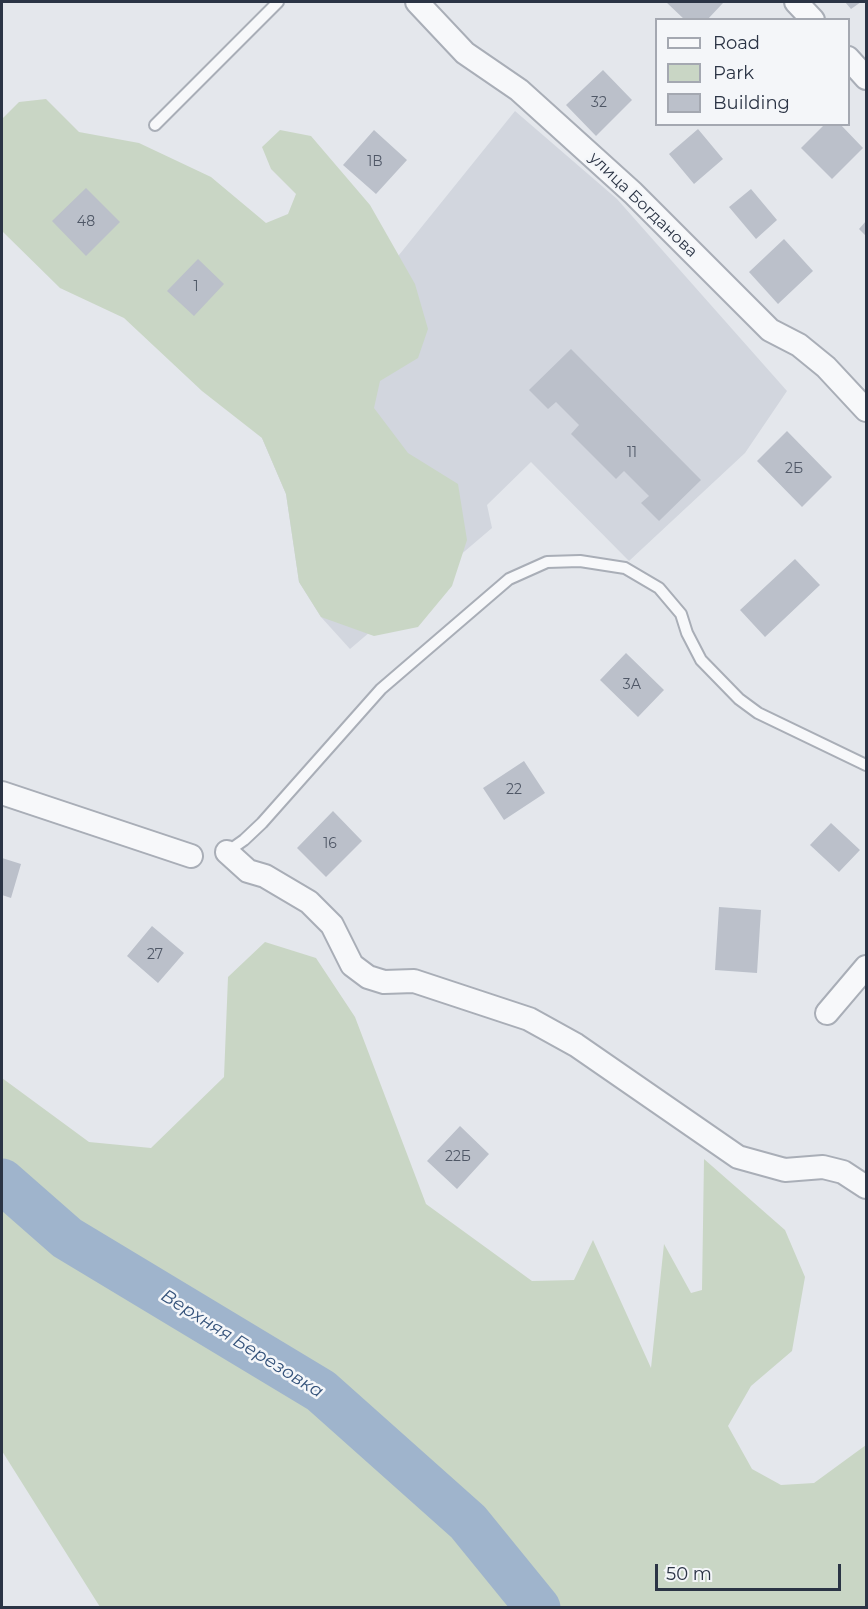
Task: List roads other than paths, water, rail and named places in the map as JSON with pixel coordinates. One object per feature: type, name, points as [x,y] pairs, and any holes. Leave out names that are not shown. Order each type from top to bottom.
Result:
[{"type":"street","name":"улица Богданова","points":[[417,2],[465,53],[519,90],[633,193],[770,330],[799,345],[826,367],[867,410]]},
{"type":"street","points":[[796,2],[811,18]]},
{"type":"street","points":[[850,59],[867,78]]},
{"type":"street","points":[[2,793],[191,856]]},
{"type":"street","points":[[227,852],[248,871],[272,880],[309,902],[332,925],[352,965],[368,977],[384,982],[414,981],[529,1019],[576,1045],[738,1157],[785,1170],[823,1167],[843,1172],[867,1187]]},
{"type":"street","points":[[827,1013],[867,967]]},
{"type":"lane","points":[[155,125],[278,2]]},
{"type":"lane","points":[[227,852],[262,823],[381,689],[509,579],[547,562],[580,561],[625,568],[659,588],[681,614],[701,660],[739,699],[758,713],[867,765]]},
{"type":"waterway","name":"Верхняя Березовка","points":[[2,1181],[67,1238],[321,1391],[468,1522],[538,1608]]}]
